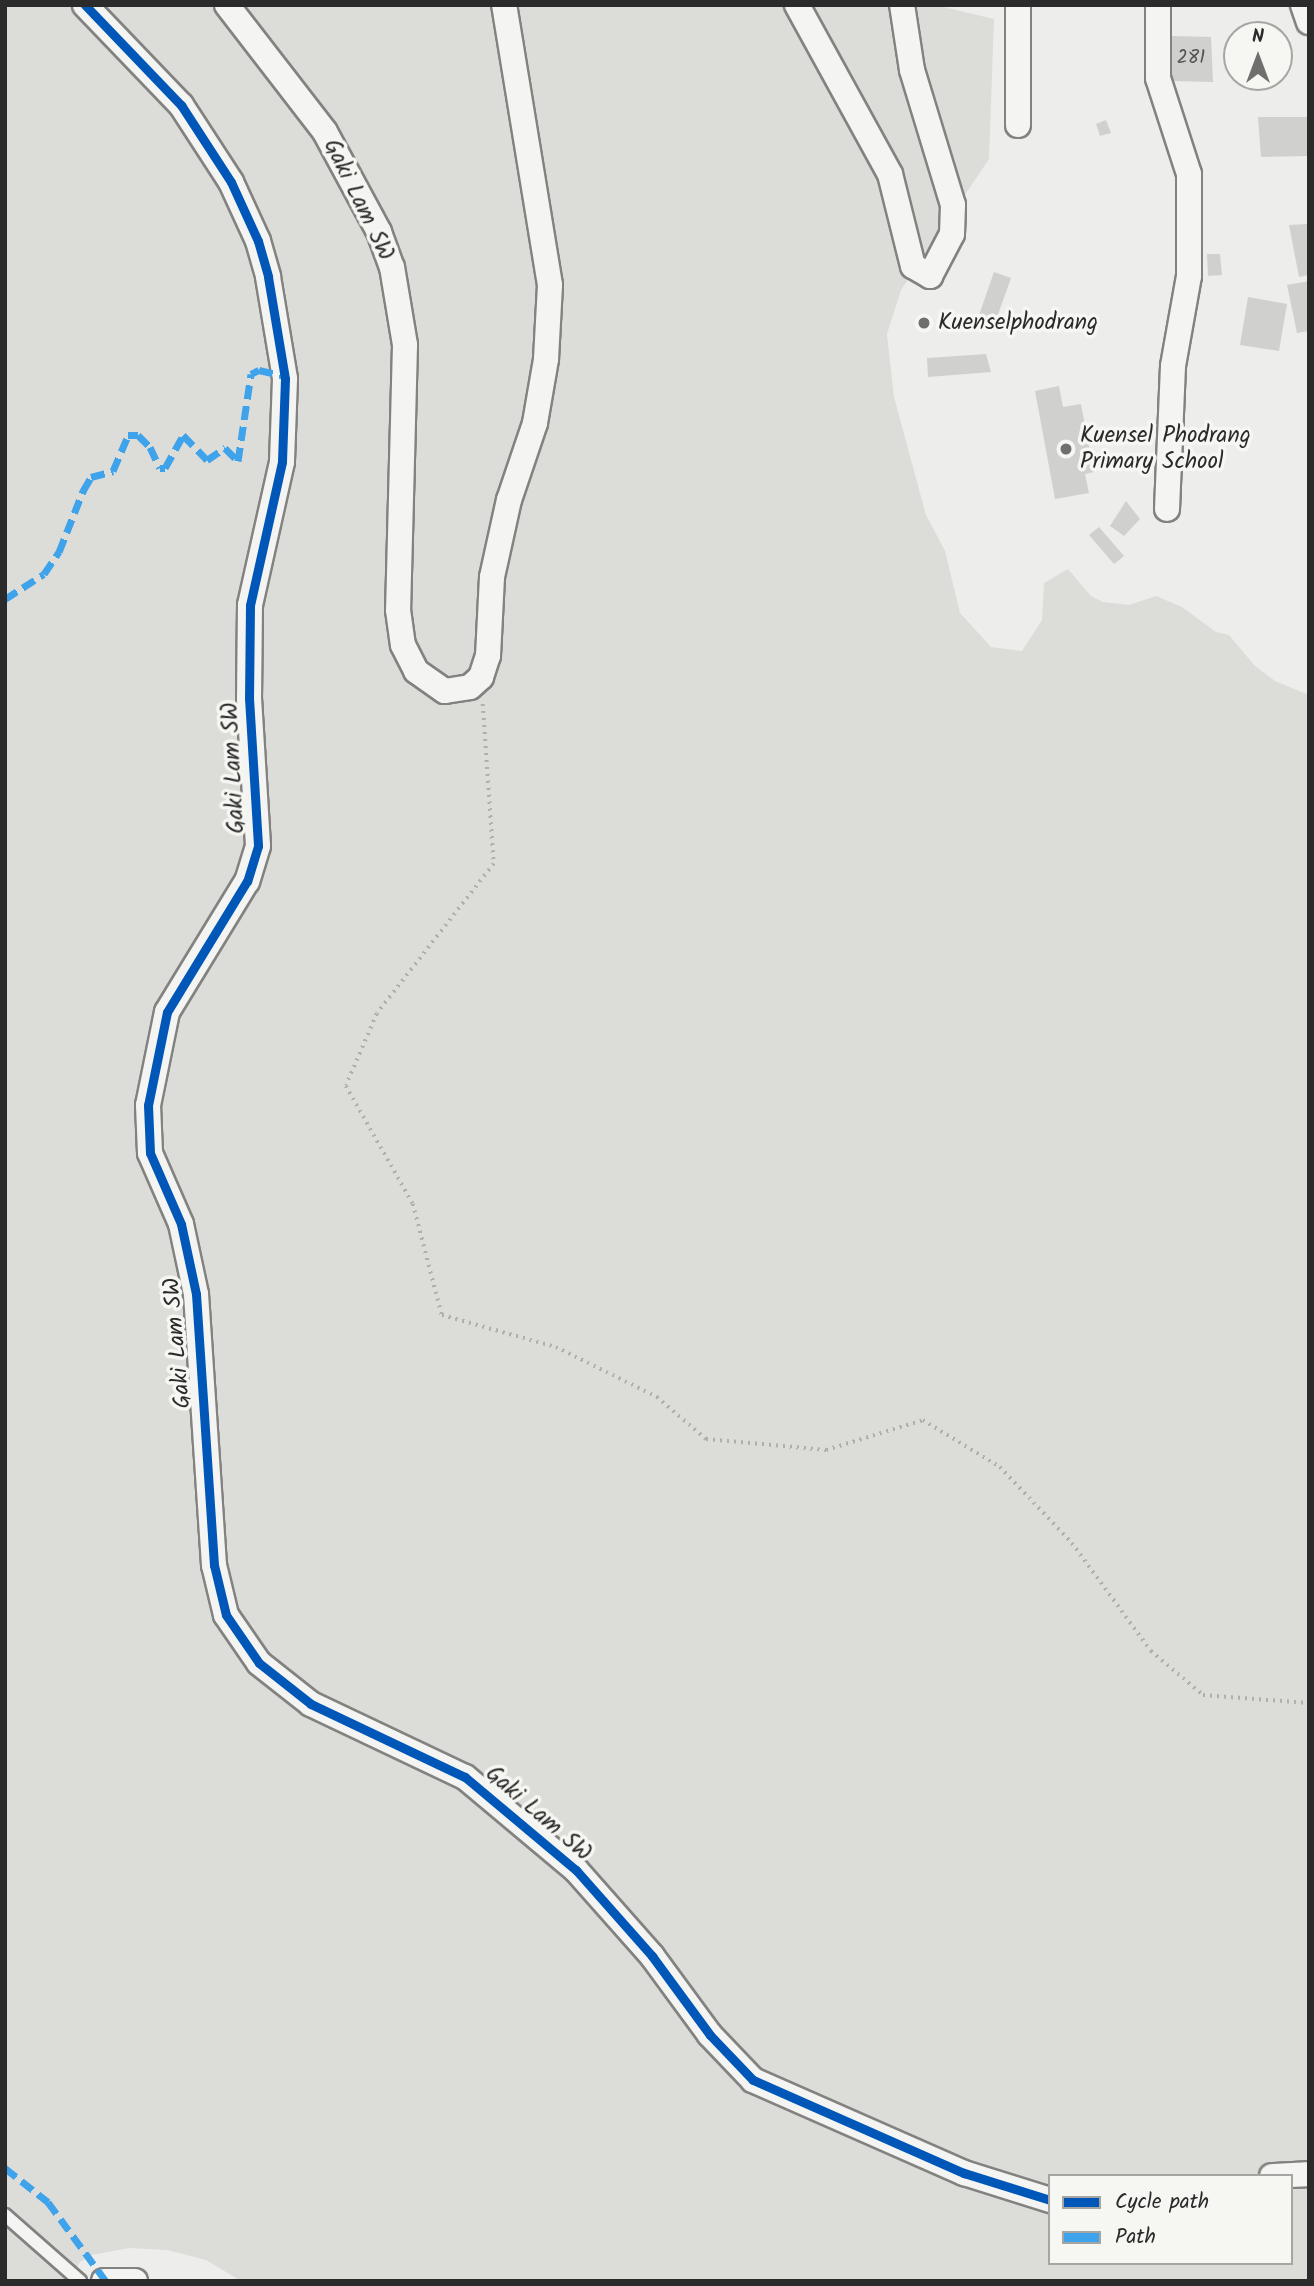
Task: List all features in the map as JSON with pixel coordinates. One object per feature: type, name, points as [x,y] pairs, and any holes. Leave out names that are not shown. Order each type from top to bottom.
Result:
[{"type":"street","name":"Gaki Lam SW","points":[[85,5],[181,105],[231,182],[258,241],[268,277],[285,379],[282,462],[250,605],[249,698],[258,846],[247,881],[167,1012],[148,1105],[150,1153],[181,1224],[196,1294],[214,1565],[226,1615],[259,1663],[311,1704],[465,1777],[576,1870],[652,1956],[709,2035],[753,2080],[902,2148],[1048,2199]]},
{"type":"street","name":"Gaki Lam SW","points":[[227,5],[325,132],[379,232],[397,287],[405,345],[397,564],[403,645],[416,671],[445,691],[470,687],[481,677]]},
{"type":"street","points":[[481,677],[488,656],[492,577],[509,500],[535,423],[549,311],[546,254],[504,5]]},
{"type":"street","points":[[797,5],[890,174],[913,266],[930,276],[952,234],[953,205],[912,70],[902,5]]},
{"type":"street","points":[[1018,5],[1018,125]]},
{"type":"street","points":[[1158,5],[1158,79],[1189,174],[1189,276],[1173,366],[1167,509]]},
{"type":"street","points":[[1303,5],[1309,22]]},
{"type":"street","points":[[104,2281],[135,2281]]},
{"type":"lane","points":[[5,2215],[80,2281]]},
{"type":"path","points":[[481,677],[494,864],[377,1014],[346,1086],[413,1204],[442,1315],[556,1347],[657,1397],[706,1439],[826,1450],[923,1420],[1000,1466],[1072,1543],[1151,1651],[1203,1695],[1309,1703]]},
{"type":"shaded area","points":[[5,5],[935,5],[994,19],[989,159],[901,290],[887,334],[894,397],[926,515],[945,551],[960,613],[991,647],[1022,651],[1042,620],[1044,583],[1068,569],[1091,596],[1103,602],[1129,605],[1156,596],[1182,607],[1216,632],[1229,635],[1255,666],[1275,681],[1309,695],[1309,2281],[241,2281],[206,2260],[167,2250],[129,2248],[92,2255],[80,2262],[69,2281],[5,2281]]},
{"type":"building","points":[[1170,36],[1211,37],[1213,82],[1172,81]]},
{"type":"building","points":[[1258,117],[1309,117],[1309,156],[1261,157]]},
{"type":"building","points":[[1106,120],[1111,133],[1100,136],[1096,124]]},
{"type":"building","points":[[1309,224],[1309,275],[1299,277],[1289,225]]},
{"type":"building","points":[[1207,254],[1220,254],[1222,275],[1208,276]]},
{"type":"building","points":[[994,272],[1011,278],[995,323],[977,321]]},
{"type":"building","points":[[1309,281],[1309,331],[1297,333],[1287,285]]},
{"type":"building","points":[[1248,297],[1287,304],[1279,351],[1240,345]]},
{"type":"building","points":[[986,354],[991,372],[928,377],[927,358]]},
{"type":"building","points":[[1059,386],[1063,407],[1081,404],[1094,472],[1085,474],[1089,493],[1055,499],[1035,391]]},
{"type":"building","points":[[1126,501],[1140,519],[1124,536],[1110,526]]},
{"type":"building","points":[[1099,527],[1124,556],[1114,564],[1089,535]]},
{"type":"marked path","points":[[5,599],[44,574],[59,552],[91,477],[113,471],[128,435],[138,435],[150,447],[160,468],[165,468],[183,435],[207,460],[225,448],[238,461],[251,374],[259,370],[285,376]]},
{"type":"marked path","points":[[5,2168],[48,2202],[105,2280]]},
{"type":"cycle path","points":[[85,5],[181,105],[231,182],[258,241],[268,277],[285,379],[282,462],[250,605],[249,698],[258,846],[247,881],[167,1012],[148,1105],[150,1153],[181,1224],[196,1294],[214,1565],[226,1615],[259,1663],[311,1704],[465,1777],[576,1870],[652,1956],[710,2035],[753,2080],[964,2173],[1048,2199]]},
{"type":"place","name":"Kuenselphodrang","points":[[924,323]]},
{"type":"place","name":"Kuensel Phodrang Primary School","points":[[1066,449]]}]
